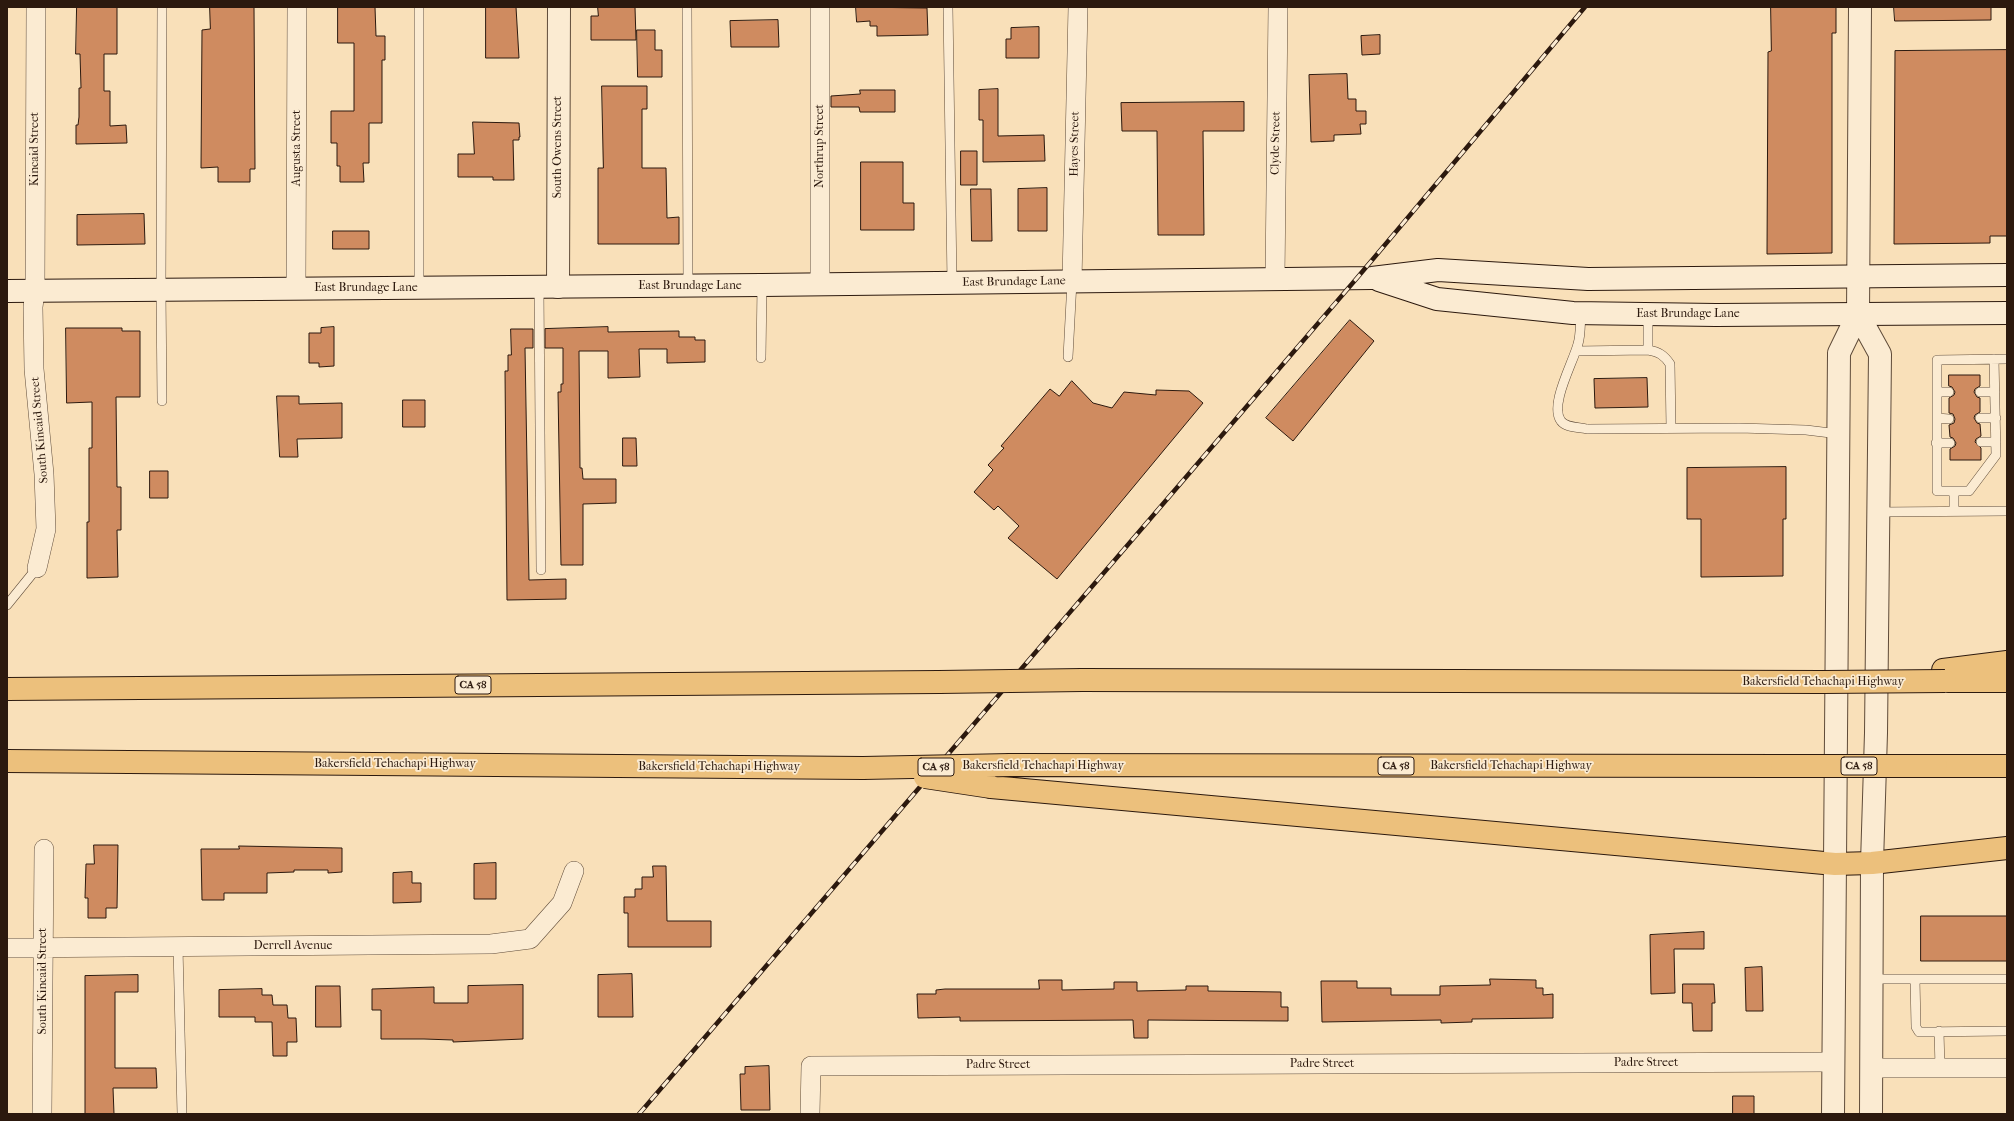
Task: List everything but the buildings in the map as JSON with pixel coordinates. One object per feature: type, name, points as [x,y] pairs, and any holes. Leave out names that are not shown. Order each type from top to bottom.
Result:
[{"type":"highway","points":[[1944,675],[2007,662]]},
{"type":"highway","points":[[1944,675],[2007,681]]},
{"type":"highway","name":"Bakersfield Tehachapi Highway","points":[[7,689],[1082,680],[1778,683],[1944,675]]},
{"type":"highway","name":"Bakersfield Tehachapi Highway","points":[[7,761],[863,768],[1010,766],[2007,766]]},
{"type":"highway","points":[[863,768],[991,787],[1834,864],[1872,863],[2007,848]]},
{"type":"main road","name":"South Owens Street","points":[[549,287],[559,7]]},
{"type":"main road","points":[[1833,1114],[1839,353],[1858,314],[1860,7]]},
{"type":"main road","name":"East Brundage Lane","points":[[7,291],[762,286],[1275,278],[1372,278],[1438,270],[1588,278],[2007,275]]},
{"type":"main road","name":"East Brundage Lane","points":[[1372,278],[1438,299],[1581,313],[2007,313]]},
{"type":"main road","points":[[1858,314],[1880,354],[1872,863],[1871,1114]]},
{"type":"street","name":"Kincaid Street","points":[[35,291],[36,7]]},
{"type":"street","name":"Augusta Street","points":[[296,289],[297,7]]},
{"type":"street","name":"Northrup Street","points":[[820,7],[820,285]]},
{"type":"street","name":"Hayes Street","points":[[1072,281],[1078,7]]},
{"type":"street","name":"Clyde Street","points":[[1275,278],[1278,7]]},
{"type":"street","name":"South Kincaid Street","points":[[35,291],[33,307],[34,369],[44,474],[46,529],[37,568]]},
{"type":"street","name":"South Kincaid Street","points":[[42,1114],[44,849]]},
{"type":"street","name":"Derrell Avenue","points":[[7,948],[491,944],[530,939],[562,903],[574,871]]},
{"type":"street","name":"Padre Street","points":[[810,1114],[811,1066],[1833,1062]]},
{"type":"street","points":[[1872,1068],[2007,1068]]},
{"type":"lane","points":[[162,7],[160,290],[162,401]]},
{"type":"lane","points":[[419,7],[419,288]]},
{"type":"lane","points":[[687,7],[688,286]]},
{"type":"lane","points":[[948,7],[952,283]]},
{"type":"lane","points":[[1068,357],[1072,281]]},
{"type":"lane","points":[[761,358],[762,286]]},
{"type":"lane","points":[[542,570],[549,287]]},
{"type":"lane","points":[[1581,313],[1579,342],[1557,402],[1558,414],[1561,422],[1568,426],[1587,428],[1778,428],[1839,434]]},
{"type":"lane","points":[[1648,314],[1648,350]]},
{"type":"lane","points":[[1576,351],[1648,350],[1657,352],[1664,356],[1670,364],[1671,428]]},
{"type":"lane","points":[[1994,359],[1996,455],[1968,491],[1937,491],[1937,360],[1994,359],[2007,359]]},
{"type":"lane","points":[[1937,392],[1949,392]]},
{"type":"lane","points":[[1980,392],[1995,392]]},
{"type":"lane","points":[[1937,418],[1949,419]]},
{"type":"lane","points":[[1980,418],[1996,418]]},
{"type":"lane","points":[[1981,442],[1996,442]]},
{"type":"lane","points":[[1936,443],[1950,443]]},
{"type":"lane","points":[[1954,491],[1954,511]]},
{"type":"lane","points":[[1878,512],[2007,511]]},
{"type":"lane","points":[[7,605],[37,568]]},
{"type":"lane","points":[[178,947],[182,1114]]},
{"type":"lane","points":[[1872,979],[2007,979]]},
{"type":"lane","points":[[1915,979],[1916,1027],[1919,1032],[2007,1031]]},
{"type":"lane","points":[[1938,1032],[1940,1068]]},
{"type":"railway","points":[[639,1114],[1357,278],[1585,7]]}]
